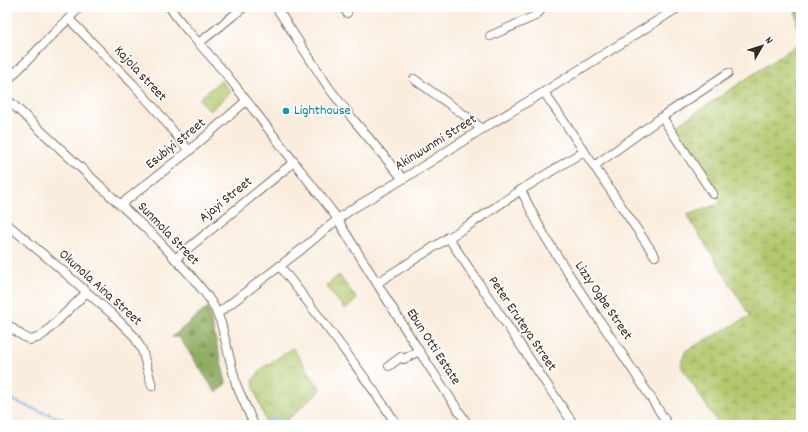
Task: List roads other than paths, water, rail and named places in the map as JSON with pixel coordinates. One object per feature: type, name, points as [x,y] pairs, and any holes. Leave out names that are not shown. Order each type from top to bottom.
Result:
[{"type":"street","points":[[7,82],[80,7]]},
{"type":"street","name":"Ebun Otti Estate","points":[[170,7],[226,74],[338,219],[342,228],[468,425]]},
{"type":"street","points":[[199,43],[244,7]]},
{"type":"street","points":[[276,7],[338,100],[403,179]]},
{"type":"street","points":[[490,36],[535,16],[540,11],[540,7]]},
{"type":"street","name":"Akinwunmi Street","points":[[217,314],[352,209],[544,92],[679,7]]},
{"type":"street","name":"Kajola street","points":[[69,19],[157,111],[189,151]]},
{"type":"street","points":[[594,166],[662,117],[728,73]]},
{"type":"street","points":[[414,79],[482,129]]},
{"type":"street","points":[[544,92],[656,256]]},
{"type":"street","name":"Sunmola Street","points":[[7,99],[120,205],[175,259],[205,293],[212,303],[221,323],[236,384],[254,425]]},
{"type":"street","name":"Esubiyi street","points":[[120,205],[189,151],[246,101]]},
{"type":"street","points":[[662,117],[713,194]]},
{"type":"street","points":[[377,283],[584,151]]},
{"type":"street","name":"Ajayi Street","points":[[175,259],[294,162]]},
{"type":"street","name":"Lizzy Ogbe Street","points":[[521,190],[546,237],[668,425]]},
{"type":"street","name":"Okunola Aina Street","points":[[7,224],[87,292],[134,336],[142,350],[152,386]]},
{"type":"street","name":"Peter Eruteya Street","points":[[448,237],[574,425]]},
{"type":"street","points":[[280,266],[328,328],[397,425]]},
{"type":"street","points":[[7,324],[20,335],[30,340],[37,338],[45,334],[87,292]]},
{"type":"street","points":[[389,366],[401,357],[404,359],[420,351]]},
{"type":"waterway","points":[[7,397],[35,409],[84,425]]},
{"type":"waterway","points":[[259,425],[274,418],[292,425]]},
{"type":"place","name":"Lighthouse","points":[[286,111]]}]
